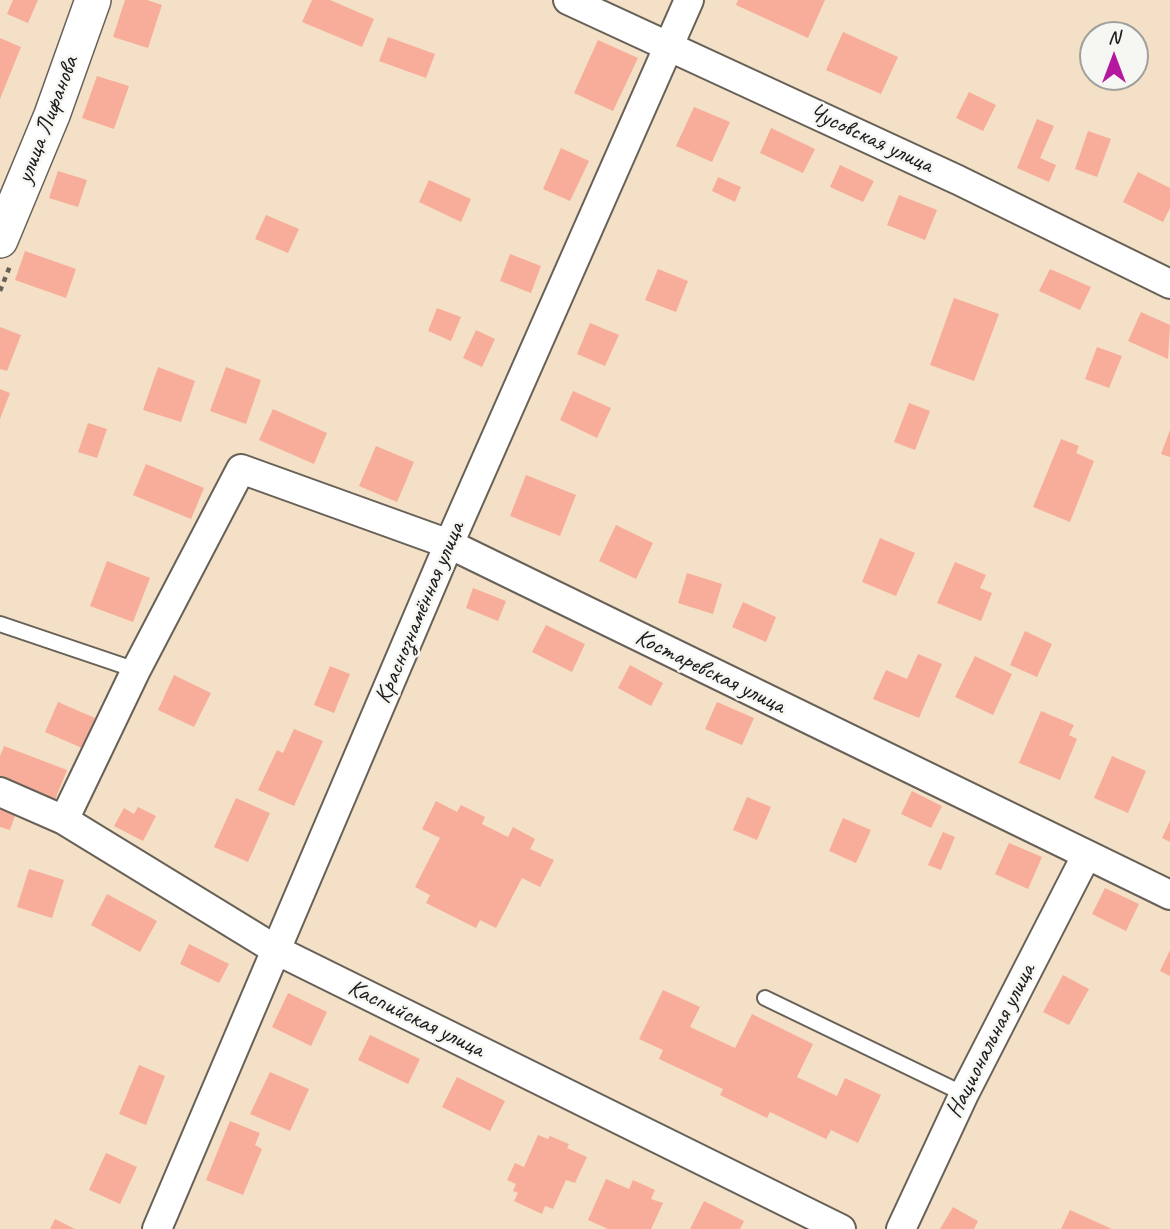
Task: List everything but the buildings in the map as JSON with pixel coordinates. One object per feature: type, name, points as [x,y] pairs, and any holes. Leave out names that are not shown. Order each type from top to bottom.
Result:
[{"type":"street","name":"улица Лифанова","points":[[0,240],[52,116],[93,0]]},
{"type":"street","name":"Чусовская улица","points":[[568,0],[671,45],[958,180],[1170,284]]},
{"type":"street","name":"Краснознамённая улица","points":[[157,1229],[278,951],[449,544],[689,0]]},
{"type":"street","name":"Костаревская улица","points":[[136,670],[241,469],[449,544],[1170,895]]},
{"type":"street","points":[[64,820],[136,670]]},
{"type":"street","name":"Каспийская улица","points":[[0,792],[64,820],[278,951],[841,1229]]},
{"type":"street","name":"Национальная улица","points":[[901,1229],[964,1094],[1086,856]]},
{"type":"lane","points":[[0,624],[136,670]]},
{"type":"lane","points":[[765,998],[964,1094]]}]
